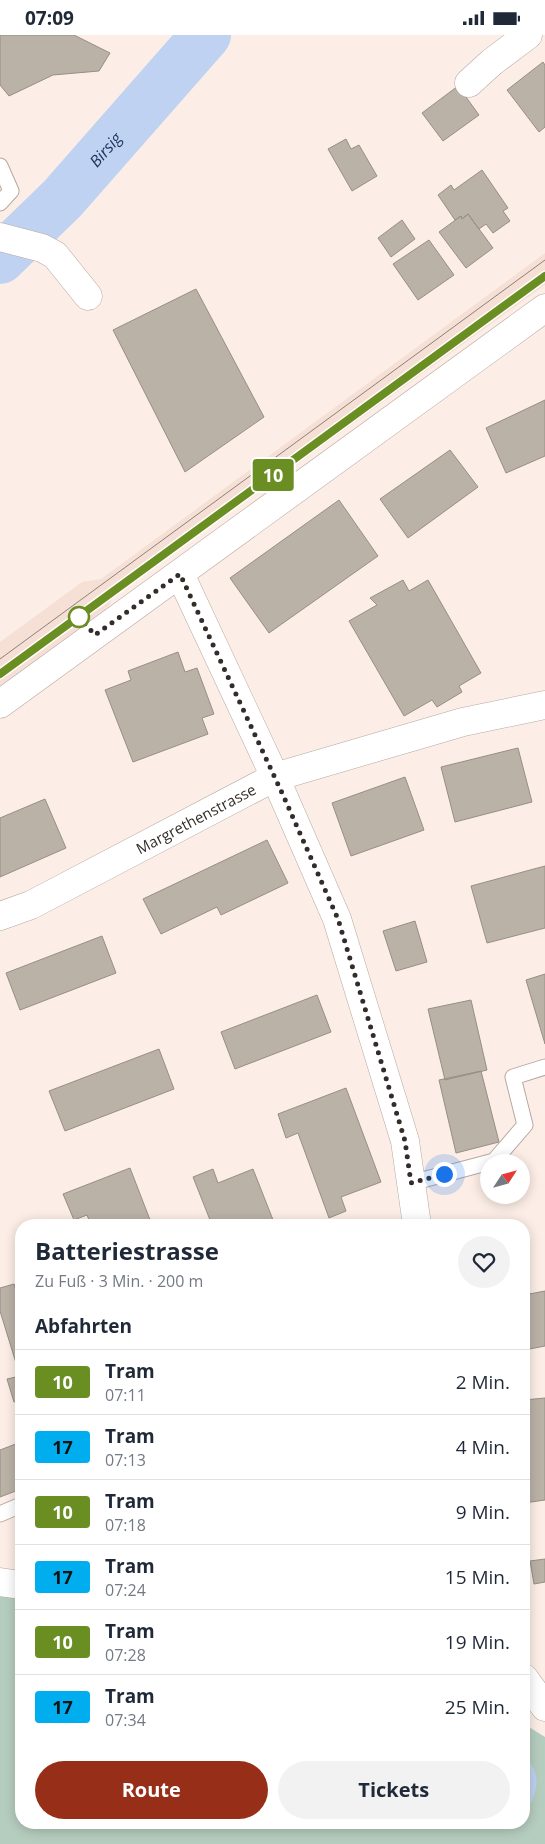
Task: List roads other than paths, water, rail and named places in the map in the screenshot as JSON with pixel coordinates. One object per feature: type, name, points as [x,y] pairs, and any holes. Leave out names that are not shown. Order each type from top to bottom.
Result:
[{"type":"street","points":[[469,83],[492,62],[528,35]]},
{"type":"street","points":[[0,237],[42,248],[55,255],[88,296]]},
{"type":"street","points":[[0,704],[545,308]]},
{"type":"street","points":[[180,574],[275,777],[338,919],[405,1141],[416,1219]]},
{"type":"street","name":"Margrethenstrasse","points":[[0,916],[31,905],[275,777],[463,722],[545,705]]},
{"type":"street","points":[[0,1582],[15,1584]]},
{"type":"street","points":[[530,1686],[545,1707]]},
{"type":"lane","points":[[0,166],[11,191],[0,203]]},
{"type":"lane","points":[[411,1183],[494,1161],[525,1125],[513,1077],[545,1067]]},
{"type":"lane","points":[[0,1514],[15,1508]]},
{"type":"water","points":[[530,1763],[536,1777],[536,1789],[531,1803]]},
{"type":"waterway","name":"Birsig","points":[[0,259],[62,199],[206,35]]},
{"type":"tram line","points":[[0,659],[545,260]]},
{"type":"tram line","points":[[0,674],[545,276]]},
{"type":"tram line","name":"10","points":[[0,674],[545,276]]}]
